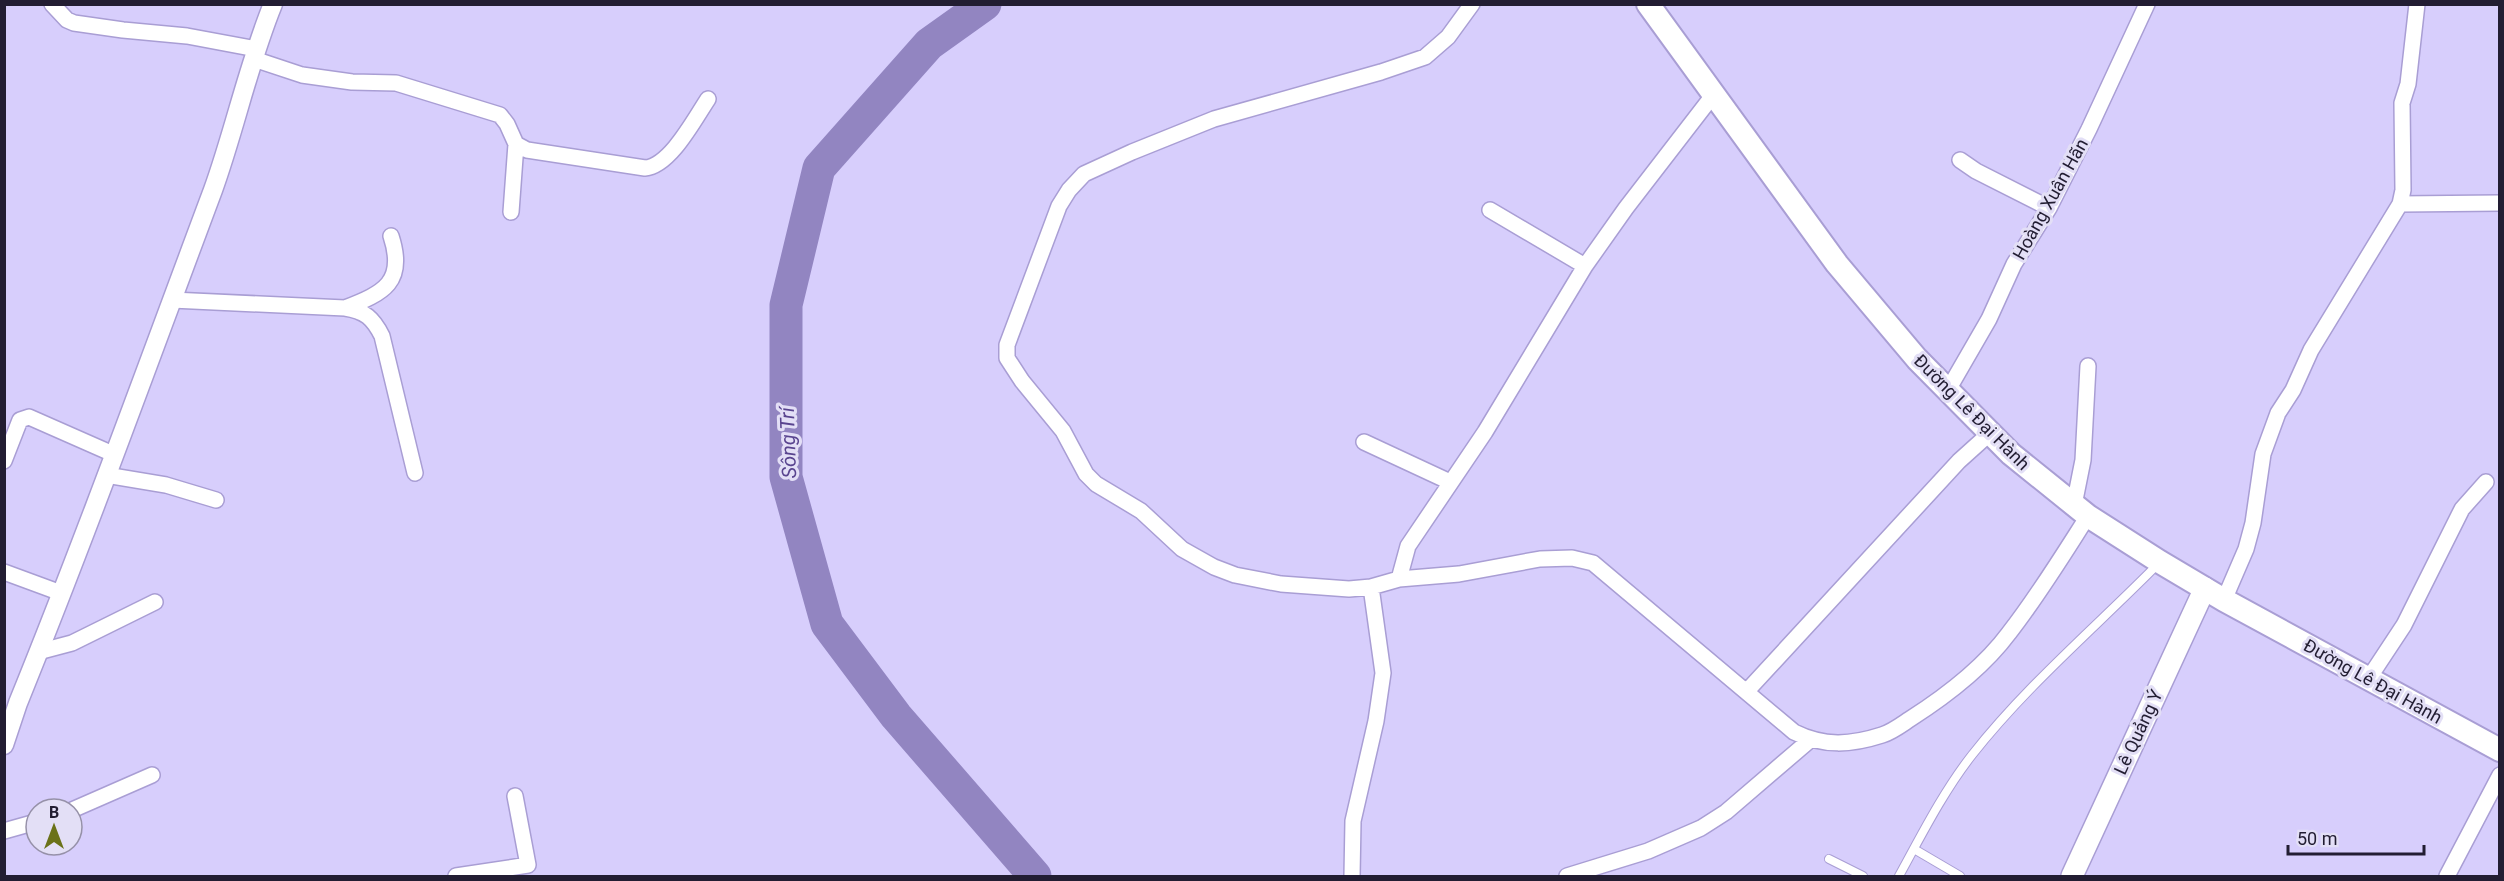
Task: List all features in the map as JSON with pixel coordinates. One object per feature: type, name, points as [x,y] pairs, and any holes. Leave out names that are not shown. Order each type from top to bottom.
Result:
[{"type":"main road","name":"Đường Lê Đại Hành","points":[[1648,4],[1837,264],[1917,359],[1989,434],[2081,510],[2160,562],[2224,600],[2499,750]]},
{"type":"main road","name":"Lê Quảng Ý","points":[[2072,876],[2205,588]]},
{"type":"street","points":[[52,4],[66,20],[74,23],[187,36],[255,54],[311,76],[352,82],[396,83],[489,110],[500,115],[516,144],[511,212]]},
{"type":"street","points":[[4,746],[11,702],[38,652],[144,378],[227,150],[255,54],[273,4]]},
{"type":"street","points":[[1472,4],[1448,37],[1425,57],[1381,72],[1215,119],[1132,152],[1084,174],[1069,190],[1059,206],[1007,345],[1007,358],[1063,431],[1086,474],[1105,490],[1141,511],[1182,549],[1214,567],[1235,575],[1329,589],[1371,587],[1399,579],[1458,574],[1540,559],[1572,558],[1593,563],[1794,732],[1810,740],[1845,744],[1885,735],[1942,697],[1978,668],[2009,634],[2081,510],[2088,366]]},
{"type":"street","points":[[2224,600],[2246,549],[2253,523],[2263,454],[2278,413],[2293,390],[2311,350],[2400,204],[2403,190],[2402,103],[2408,84],[2417,4]]},
{"type":"street","name":"Hoàng Xuân Hãn","points":[[1948,390],[1989,319],[2014,264],[2049,208],[2141,8]]},
{"type":"street","points":[[1399,579],[1405,552],[1485,432],[1585,266],[1626,208],[1714,94]]},
{"type":"street","points":[[516,144],[527,150],[654,168],[668,157],[708,99]]},
{"type":"street","points":[[1960,160],[1976,171],[2049,208]]},
{"type":"street","points":[[2400,204],[2499,202]]},
{"type":"street","points":[[1490,210],[1585,266]]},
{"type":"street","points":[[345,308],[370,298],[391,280],[398,262],[391,236]]},
{"type":"street","points":[[172,300],[345,308],[359,310],[373,319],[382,336],[415,473]]},
{"type":"street","points":[[4,461],[21,420],[29,417],[113,454]]},
{"type":"street","points":[[1747,691],[1959,461],[1989,434]]},
{"type":"street","points":[[1364,442],[1450,482]]},
{"type":"street","points":[[106,475],[166,485],[216,500]]},
{"type":"street","points":[[2369,678],[2404,625],[2462,509],[2486,482]]},
{"type":"street","points":[[4,572],[61,593]]},
{"type":"street","points":[[1352,876],[1353,821],[1376,721],[1383,674],[1371,587]]},
{"type":"street","points":[[38,652],[72,643],[154,602]]},
{"type":"street","points":[[1567,876],[1648,851],[1683,838],[1708,825],[1810,740]]},
{"type":"street","points":[[84,805],[152,775]]},
{"type":"street","points":[[2446,876],[2499,775]]},
{"type":"street","points":[[460,876],[528,865],[515,796]]},
{"type":"street","points":[[4,831],[24,825]]},
{"type":"lane","points":[[1899,876],[1953,782],[1991,732],[2063,657],[2160,562]]},
{"type":"lane","points":[[1914,849],[1960,876]]},
{"type":"lane","points":[[1829,859],[1863,876]]},
{"type":"waterway","name":"Sông Trí","points":[[985,4],[929,44],[819,168],[786,305],[786,477],[827,624],[896,716],[1035,876]]}]
